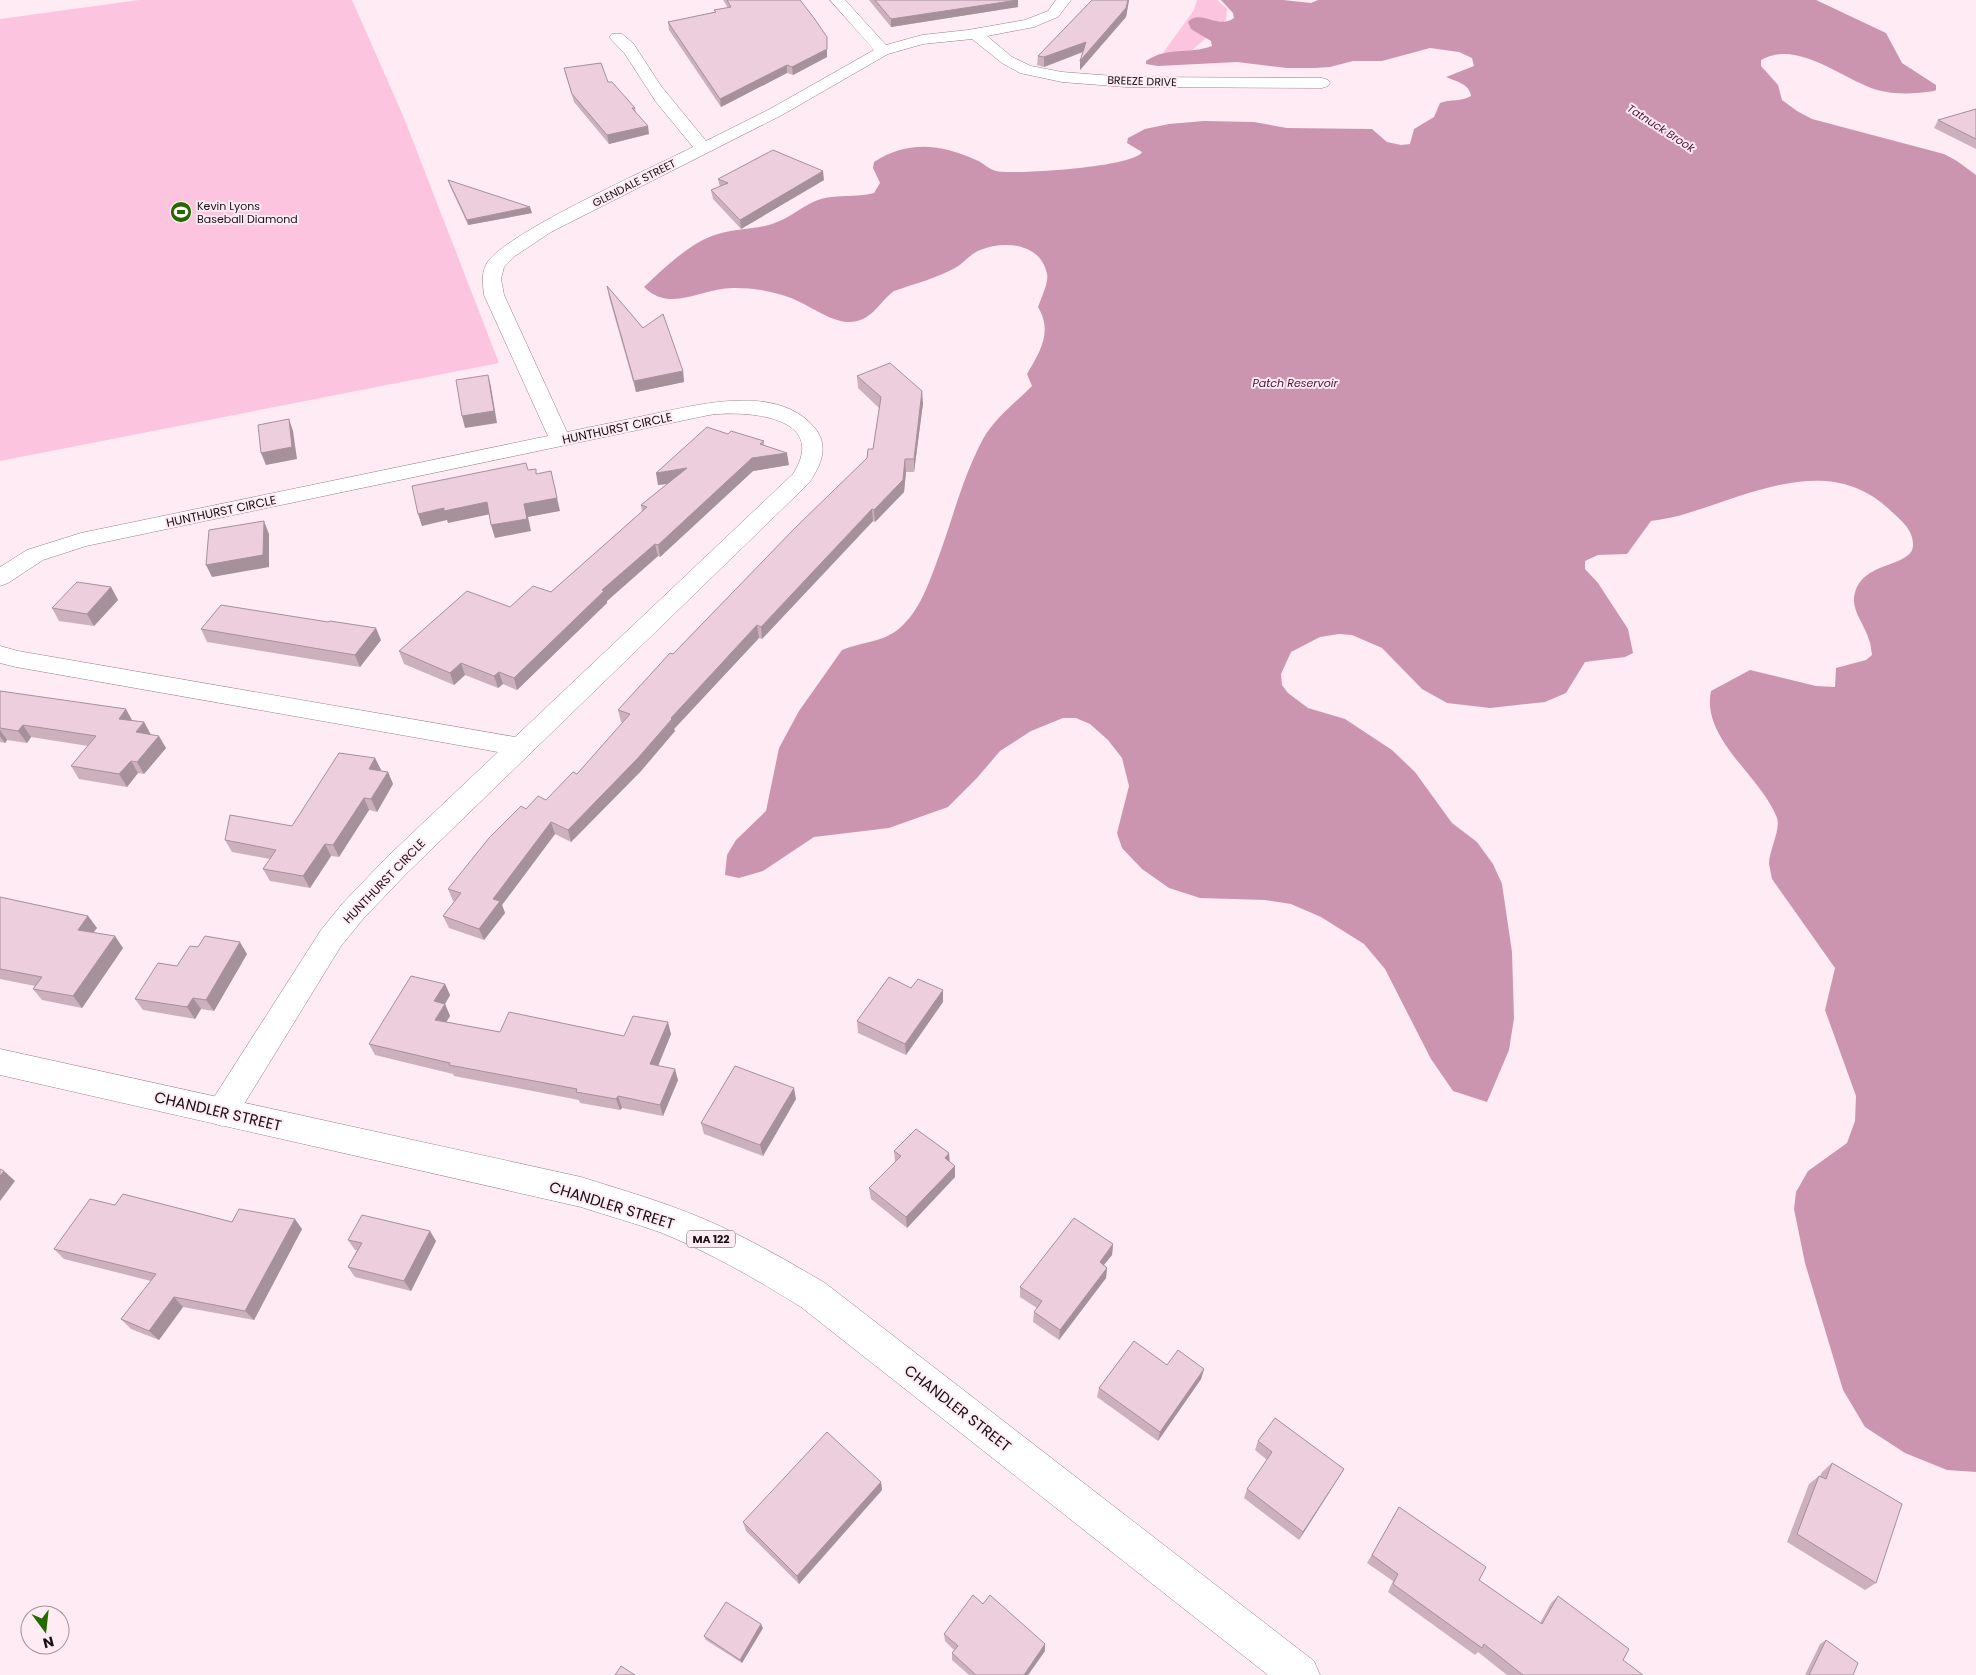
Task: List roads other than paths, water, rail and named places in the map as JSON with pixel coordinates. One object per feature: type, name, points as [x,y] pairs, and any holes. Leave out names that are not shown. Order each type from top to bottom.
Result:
[{"type":"street","points":[[837,0],[884,51]]},
{"type":"street","name":"GLENDALE STREET","points":[[560,440],[494,295],[492,279],[495,265],[508,252],[544,228],[776,112],[884,51],[922,40],[975,34],[1029,24],[1054,14],[1064,0]]},
{"type":"street","name":"BREEZE DRIVE","points":[[975,34],[994,51],[1013,64],[1026,70],[1062,77],[1126,82],[1322,83]]},
{"type":"street","points":[[618,37],[634,54],[643,72],[670,110],[703,148]]},
{"type":"street","name":"HUNTHURST CIRCLE","points":[[0,578],[35,555],[73,542],[709,409],[742,406],[775,412],[796,422],[810,436],[814,453],[812,461],[801,478],[352,910],[332,938],[222,1112]]},
{"type":"street","points":[[0,654],[16,659],[521,747]]},
{"type":"street","name":"CHANDLER STREET","points":[[0,1062],[581,1192],[673,1222],[771,1269],[813,1295],[1300,1675]]},
{"type":"water","name":"Patch Reservoir","points":[[1221,0],[1283,0],[1311,3],[1318,0],[1816,0],[1886,33],[1902,63],[1936,85],[1936,90],[1934,91],[1891,93],[1864,85],[1820,63],[1790,54],[1775,55],[1761,60],[1761,66],[1778,85],[1782,100],[1797,111],[1812,119],[1944,154],[1976,175],[1976,1472],[1947,1470],[1905,1453],[1865,1427],[1843,1390],[1805,1263],[1794,1209],[1796,1192],[1808,1171],[1847,1143],[1855,1121],[1856,1096],[1825,1010],[1835,968],[1772,879],[1769,864],[1778,823],[1777,818],[1759,788],[1724,741],[1715,725],[1710,709],[1711,691],[1750,670],[1816,686],[1835,687],[1836,668],[1866,660],[1872,655],[1870,643],[1855,606],[1854,601],[1857,588],[1863,578],[1903,559],[1910,553],[1913,541],[1912,536],[1903,523],[1869,494],[1844,484],[1819,481],[1793,482],[1766,488],[1670,518],[1651,521],[1627,554],[1598,555],[1585,561],[1585,569],[1598,583],[1628,629],[1633,653],[1625,657],[1585,662],[1566,693],[1545,702],[1490,708],[1447,703],[1422,689],[1382,648],[1352,635],[1339,634],[1320,637],[1291,652],[1281,674],[1282,685],[1288,693],[1308,708],[1345,719],[1392,750],[1415,772],[1452,823],[1477,842],[1493,864],[1502,884],[1512,952],[1514,1018],[1509,1050],[1487,1102],[1453,1091],[1431,1059],[1385,969],[1364,944],[1321,917],[1291,904],[1265,900],[1200,898],[1169,888],[1142,869],[1122,848],[1117,833],[1129,786],[1122,758],[1108,740],[1090,724],[1076,718],[1063,718],[1031,731],[1000,751],[977,778],[948,807],[889,828],[814,837],[763,871],[739,878],[725,875],[727,855],[736,840],[766,811],[779,748],[799,711],[842,650],[890,635],[910,618],[919,604],[936,564],[969,469],[983,439],[999,417],[1032,386],[1027,374],[1040,350],[1045,333],[1042,316],[1038,307],[1046,286],[1047,274],[1037,256],[1029,250],[1010,245],[990,247],[976,252],[948,272],[894,291],[869,316],[848,322],[826,316],[791,298],[763,290],[723,289],[676,299],[654,295],[644,287],[678,256],[708,238],[725,232],[770,225],[821,199],[874,193],[880,183],[873,168],[874,162],[899,150],[925,147],[950,150],[979,161],[996,171],[1026,172],[1074,169],[1119,162],[1134,157],[1142,152],[1127,143],[1128,138],[1145,129],[1169,124],[1204,121],[1254,122],[1287,128],[1372,129],[1387,142],[1401,145],[1410,144],[1414,129],[1434,117],[1440,103],[1471,96],[1465,86],[1446,77],[1474,66],[1472,58],[1459,52],[1430,48],[1382,61],[1353,61],[1330,67],[1315,68],[1287,68],[1237,62],[1158,66],[1146,64],[1146,61],[1154,56],[1212,46],[1211,41],[1191,29],[1188,22],[1198,17],[1222,22],[1234,18],[1233,13]]},
{"type":"place","name":"Kevin Lyons Baseball Diamond","points":[[181,212]]},
{"type":"water label","name":"Tatnuck Brook","points":[[1661,128]]}]
